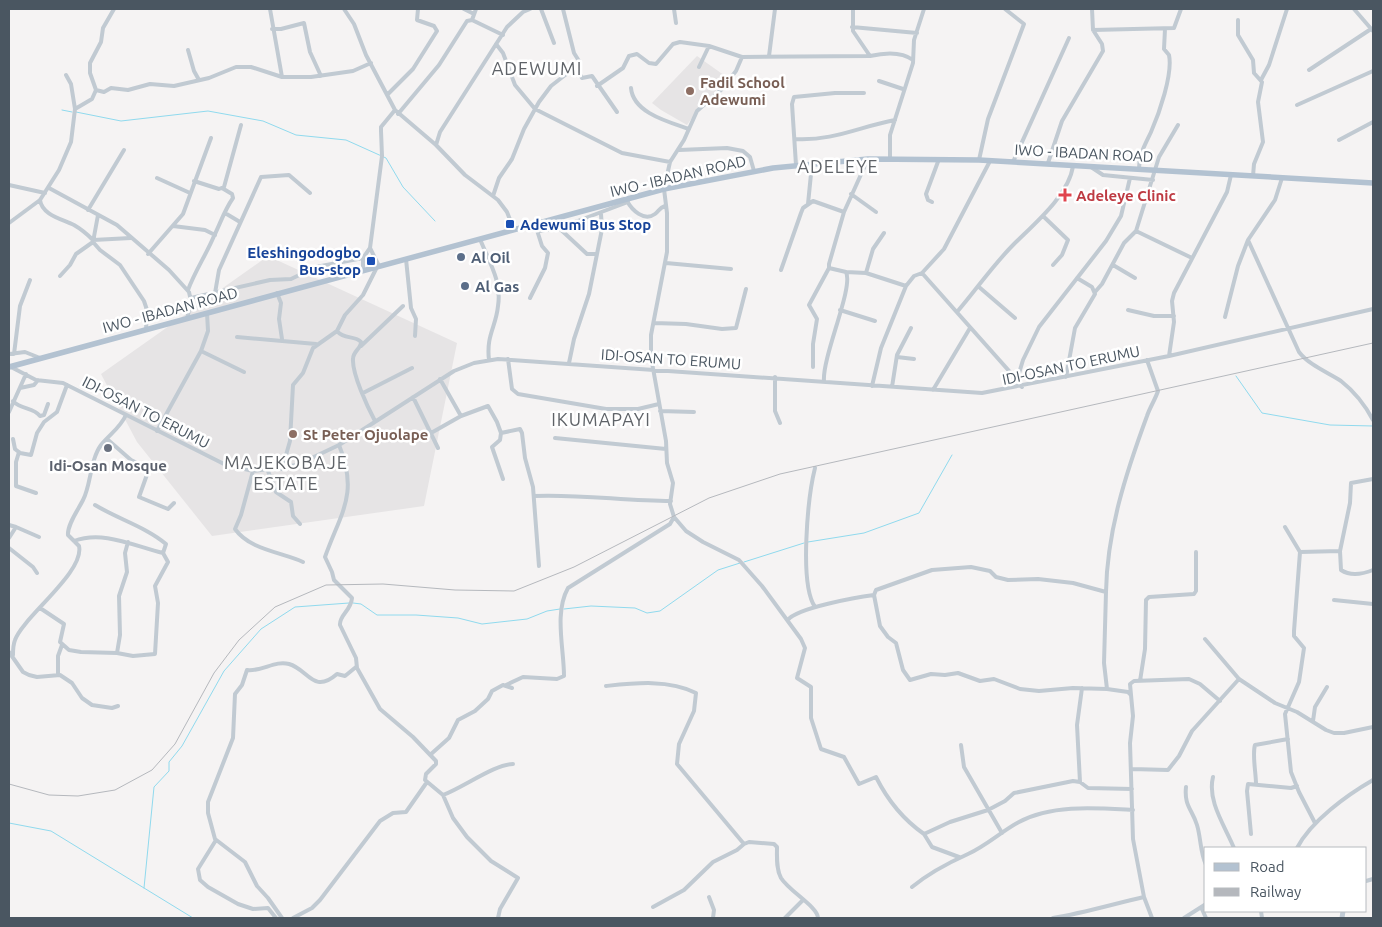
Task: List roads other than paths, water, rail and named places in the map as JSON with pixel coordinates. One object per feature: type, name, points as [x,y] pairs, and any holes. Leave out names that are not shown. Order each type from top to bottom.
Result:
[{"type":"main road","name":"IWO - IBADAN ROAD","points":[[10,367],[277,293],[674,187],[754,171],[796,165],[868,159],[979,160],[1373,183]]},
{"type":"street","points":[[75,109],[92,99],[96,90],[90,73],[90,64],[101,42],[103,28],[114,9]]},
{"type":"street","points":[[270,9],[272,29],[282,77]]},
{"type":"street","points":[[344,9],[354,24],[361,46],[397,112],[436,145],[464,175],[502,205],[514,230]]},
{"type":"street","points":[[388,94],[413,69],[437,31],[434,26],[417,20],[418,9]]},
{"type":"street","points":[[464,9],[474,14]]},
{"type":"street","points":[[472,20],[476,9]]},
{"type":"street","points":[[436,145],[440,132],[496,44],[519,16],[530,9]]},
{"type":"street","points":[[541,9],[554,43]]},
{"type":"street","points":[[563,9],[574,53],[578,61],[577,69],[582,78],[592,76],[597,86],[617,112]]},
{"type":"street","points":[[674,9],[676,23]]},
{"type":"street","points":[[769,56],[775,9]]},
{"type":"street","points":[[853,9],[852,27],[858,42],[870,56]]},
{"type":"street","points":[[890,159],[889,142],[913,60],[917,33],[924,9]]},
{"type":"street","points":[[979,160],[988,118],[1024,24],[1005,9]]},
{"type":"street","points":[[1048,163],[1062,121],[1103,51],[1102,44],[1094,30],[1092,9]]},
{"type":"street","points":[[1094,30],[1174,28],[1181,9]]},
{"type":"street","points":[[1260,80],[1269,65],[1287,9]]},
{"type":"street","points":[[1309,70],[1373,31],[1354,9]]},
{"type":"street","points":[[363,271],[363,258],[370,248],[382,156],[381,128],[439,65],[466,21],[472,20],[503,35]]},
{"type":"street","points":[[1238,20],[1238,35],[1253,60],[1254,73],[1262,82],[1258,102],[1263,142],[1254,164],[1253,176]]},
{"type":"street","points":[[272,29],[281,29],[304,23],[310,52],[321,76]]},
{"type":"street","points":[[852,27],[917,33]]},
{"type":"street","points":[[1139,169],[1140,155],[1152,128],[1169,72],[1170,59],[1164,49],[1164,29]]},
{"type":"street","points":[[1014,162],[1069,38]]},
{"type":"street","points":[[597,86],[622,68],[629,56],[637,54],[649,63],[656,64],[673,44],[680,42],[710,46],[742,57],[870,56],[890,53],[906,56],[913,60]]},
{"type":"street","points":[[496,44],[502,53],[515,85],[536,109],[622,153],[670,162]]},
{"type":"street","points":[[699,67],[710,46]]},
{"type":"street","points":[[188,50],[194,71],[199,80]]},
{"type":"street","points":[[742,57],[736,71],[721,90],[699,108],[679,150],[670,162],[664,190],[667,213],[666,263],[651,346],[667,463],[673,483],[671,510],[674,517],[686,531],[739,560],[788,620],[805,648],[796,678],[811,687],[811,718],[821,749],[844,757],[859,784],[876,777],[886,796],[913,826],[924,834],[932,847],[959,857]]},
{"type":"street","points":[[96,90],[104,92],[111,88],[128,90],[150,84],[174,86],[242,66],[261,69],[282,77],[321,76],[353,71],[371,63]]},
{"type":"street","points":[[493,196],[497,183],[512,159],[524,128],[551,86],[569,72],[577,69]]},
{"type":"street","points":[[1297,105],[1373,71]]},
{"type":"street","points":[[9,223],[40,200],[64,161],[71,142],[75,109],[71,84],[66,75]]},
{"type":"street","points":[[879,82],[903,89]]},
{"type":"street","points":[[631,88],[636,101],[646,111],[689,129]]},
{"type":"street","points":[[796,165],[792,104],[794,97],[835,93],[864,93]]},
{"type":"street","points":[[795,139],[816,140],[830,138],[895,120]]},
{"type":"street","points":[[1340,140],[1373,122]]},
{"type":"street","points":[[222,188],[226,184],[241,125]]},
{"type":"street","points":[[1066,377],[1075,328],[1124,243],[1136,231],[1157,170],[1159,157],[1178,125]]},
{"type":"street","points":[[148,254],[183,214],[211,138]]},
{"type":"street","points":[[679,150],[736,149],[750,157],[754,171]]},
{"type":"street","points":[[88,210],[124,150]]},
{"type":"street","points":[[813,367],[813,344],[817,319],[809,305],[829,268],[844,212],[868,159]]},
{"type":"street","points":[[932,202],[928,200],[926,194],[939,159]]},
{"type":"street","points":[[872,386],[880,348],[906,286],[914,276],[922,273],[947,244],[990,161]]},
{"type":"street","points":[[808,205],[812,164]]},
{"type":"street","points":[[957,312],[1014,244],[1043,216],[1070,179],[1073,166]]},
{"type":"street","points":[[1091,167],[1103,175],[1153,180]]},
{"type":"street","points":[[215,294],[219,270],[263,176],[289,175],[310,193]]},
{"type":"street","points":[[1169,356],[1174,316],[1172,300],[1174,293],[1231,185],[1231,175]]},
{"type":"street","points":[[667,176],[674,187]]},
{"type":"street","points":[[157,178],[190,193]]},
{"type":"street","points":[[1017,380],[1023,360],[1038,327],[1106,241],[1121,216],[1130,178]]},
{"type":"street","points":[[1225,317],[1238,266],[1248,240],[1275,200],[1282,178]]},
{"type":"street","points":[[188,290],[192,276],[215,235],[221,216],[225,213],[233,196],[222,188],[194,181]]},
{"type":"street","points":[[9,185],[48,189],[117,225],[188,290],[191,298],[187,319]]},
{"type":"street","points":[[852,194],[876,212]]},
{"type":"street","points":[[40,200],[41,205]]},
{"type":"street","points":[[539,231],[560,228],[601,214],[627,201],[636,213],[641,215],[653,215],[665,206]]},
{"type":"street","points":[[781,270],[801,213],[808,205],[815,202],[844,212]]},
{"type":"street","points":[[35,203],[41,205],[52,215],[75,226],[93,241],[104,254],[120,265],[144,301],[146,330]]},
{"type":"street","points":[[225,213],[240,222]]},
{"type":"street","points":[[569,363],[589,294],[602,229],[601,214]]},
{"type":"street","points":[[93,241],[98,215]]},
{"type":"street","points":[[1043,216],[1068,240],[1062,255],[1053,265]]},
{"type":"street","points":[[530,298],[545,268],[548,253],[542,246],[539,231],[535,224]]},
{"type":"street","points":[[174,226],[205,230],[215,235]]},
{"type":"street","points":[[560,228],[587,254],[596,254]]},
{"type":"street","points":[[1136,231],[1192,258]]},
{"type":"street","points":[[866,273],[873,249],[884,233]]},
{"type":"street","points":[[60,276],[70,265],[76,254],[93,241],[131,238]]},
{"type":"street","points":[[480,239],[496,275],[498,287],[498,309],[489,333],[489,360]]},
{"type":"street","points":[[1248,240],[1286,328],[1304,359],[1342,382],[1358,396],[1373,420]]},
{"type":"street","points":[[282,469],[290,441],[292,388],[304,373],[316,344],[337,331],[345,315],[362,295],[378,266],[370,248]]},
{"type":"street","points":[[191,298],[270,280],[291,279],[316,267],[363,258]]},
{"type":"street","points":[[406,259],[411,308],[416,319],[415,336]]},
{"type":"street","points":[[666,263],[731,270]]},
{"type":"street","points":[[1113,265],[1135,278]]},
{"type":"street","points":[[829,268],[846,272],[866,273],[906,286]]},
{"type":"street","points":[[824,381],[823,368],[835,334],[848,282],[846,272]]},
{"type":"street","points":[[922,273],[1022,387]]},
{"type":"street","points":[[1077,278],[1092,287],[1095,292]]},
{"type":"street","points":[[30,280],[18,313],[11,354],[25,352],[42,358]]},
{"type":"street","points":[[979,287],[1015,318]]},
{"type":"street","points":[[654,323],[686,324],[722,329],[736,328],[746,290]]},
{"type":"street","points":[[277,293],[281,303],[279,319],[282,339]]},
{"type":"street","points":[[375,421],[363,393],[352,358],[361,346],[403,306]]},
{"type":"street","name":"IDI-OSAN TO ERUMU","points":[[10,367],[38,380],[55,381],[67,385],[224,464],[253,471],[268,471],[298,465],[339,445],[440,379],[467,366],[489,360],[508,359],[569,363],[982,393],[1022,387],[1169,356],[1373,309]]},
{"type":"street","points":[[840,310],[875,321]]},
{"type":"street","points":[[1128,310],[1154,316],[1174,316]]},
{"type":"street","points":[[157,431],[201,351],[208,331],[207,313]]},
{"type":"street","points":[[892,387],[897,357],[911,328]]},
{"type":"street","points":[[933,390],[970,328]]},
{"type":"street","points":[[337,331],[345,338],[359,339],[361,346]]},
{"type":"street","points":[[238,336],[282,339],[316,344]]},
{"type":"street","points":[[201,351],[244,372]]},
{"type":"street","points":[[897,357],[914,359]]},
{"type":"street","points":[[508,359],[512,389],[518,394],[606,409],[638,409],[659,404]]},
{"type":"street","points":[[1107,689],[1104,663],[1106,563],[1117,502],[1146,416],[1158,392],[1147,360]]},
{"type":"street","points":[[363,393],[412,368]]},
{"type":"street","points":[[9,412],[26,374]]},
{"type":"street","points":[[775,377],[775,411],[780,423]]},
{"type":"street","points":[[440,379],[461,416]]},
{"type":"street","points":[[20,388],[34,385],[38,380]]},
{"type":"street","points":[[13,439],[14,449],[31,455],[37,433],[44,422],[57,412],[67,385]]},
{"type":"street","points":[[412,397],[438,448]]},
{"type":"street","points":[[13,401],[18,406],[37,412],[40,416],[44,415],[48,404]]},
{"type":"street","points":[[431,433],[461,416],[488,406],[501,433],[500,440],[492,447],[503,479]]},
{"type":"street","points":[[660,411],[694,412]]},
{"type":"street","points":[[118,706],[112,708],[92,705],[82,698],[72,683],[58,675],[37,677],[23,672],[11,652],[15,638],[61,584],[77,558],[80,550],[68,536],[68,529],[84,498],[87,482],[99,449],[117,429],[126,415]]},
{"type":"street","points":[[501,433],[521,430],[534,496],[539,566]]},
{"type":"street","points":[[555,438],[599,444],[666,449]]},
{"type":"street","points":[[107,439],[132,460],[149,469],[139,497],[168,509],[174,503]]},
{"type":"street","points":[[339,445],[348,480],[348,500],[325,557],[334,580],[352,598],[349,610],[340,623],[356,658],[356,667],[380,709],[412,736],[436,762],[424,777],[427,782],[436,787],[443,795],[452,818],[466,837],[491,861],[518,878],[500,909],[498,918]]},
{"type":"street","points":[[19,452],[16,462],[16,486],[36,493]]},
{"type":"street","points":[[815,468],[810,491],[808,533],[808,592],[815,607]]},
{"type":"street","points":[[253,471],[241,515],[235,529],[240,537],[251,543],[304,562]]},
{"type":"street","points":[[268,471],[276,492],[291,502],[293,516],[300,524]]},
{"type":"street","points":[[1373,479],[1351,483],[1350,503],[1340,551],[1341,570],[1344,572],[1355,573],[1373,570]]},
{"type":"street","points":[[534,496],[583,495],[636,501],[671,501]]},
{"type":"street","points":[[95,505],[116,518],[159,538],[166,544],[163,553]]},
{"type":"street","points":[[430,755],[449,738],[458,720],[470,714],[485,702],[492,691],[523,677],[556,680],[564,676],[561,617],[563,597],[568,588],[670,524],[674,517]]},
{"type":"street","points":[[9,526],[39,537]]},
{"type":"street","points":[[9,538],[16,527]]},
{"type":"street","points":[[1285,527],[1300,552],[1294,636],[1304,648],[1300,682],[1285,714],[1291,772],[1315,823]]},
{"type":"street","points":[[62,645],[69,650],[81,652],[116,653],[133,656],[156,653],[158,603],[155,586],[168,562],[163,553],[128,542],[92,538],[74,541]]},
{"type":"street","points":[[116,653],[120,635],[119,596],[127,572],[125,554],[128,542]]},
{"type":"street","points":[[9,548],[33,567],[37,573]]},
{"type":"street","points":[[1300,552],[1340,551]]},
{"type":"street","points":[[1140,681],[1145,649],[1146,600],[1149,597],[1194,594],[1196,591],[1196,552]]},
{"type":"street","points":[[1106,592],[1073,583],[1038,579],[1008,580],[996,577],[990,571],[971,568],[932,570],[903,582],[884,586],[876,590],[874,595],[880,626],[888,637],[896,643],[903,670],[910,680],[931,674],[945,676],[958,673],[980,681],[1000,681],[1022,690],[1046,692],[1082,688],[1107,689],[1128,692],[1131,695]]},
{"type":"street","points":[[788,620],[792,616],[815,607],[874,595]]},
{"type":"street","points":[[1334,600],[1373,604]]},
{"type":"street","points":[[40,608],[64,624],[60,642],[62,645],[58,656],[58,675]]},
{"type":"street","points":[[1205,639],[1239,679],[1275,703],[1334,733],[1373,728]]},
{"type":"street","points":[[282,918],[257,886],[245,862],[216,840],[208,813],[208,802],[233,738],[235,694],[242,685],[245,671],[281,663],[288,664],[295,666],[312,681],[322,682],[337,674],[345,676],[356,667]]},
{"type":"street","points":[[1152,918],[1144,897],[1135,858],[1130,742],[1133,716],[1131,683],[1189,679],[1200,684],[1204,690],[1220,701]]},
{"type":"street","points":[[1132,769],[1168,770],[1179,756],[1186,739],[1239,679]]},
{"type":"street","points":[[606,686],[636,683],[662,684],[687,688],[696,693],[694,711],[679,744],[677,764],[744,844]]},
{"type":"street","points":[[506,684],[512,688]]},
{"type":"street","points":[[1312,721],[1315,707],[1327,687]]},
{"type":"street","points":[[1080,782],[1077,724],[1082,688]]},
{"type":"street","points":[[1256,784],[1256,768],[1253,753],[1255,745],[1288,739]]},
{"type":"street","points":[[961,745],[964,767],[1002,834]]},
{"type":"street","points":[[443,795],[479,778],[499,765],[513,764]]},
{"type":"street","points":[[1213,776],[1210,787],[1212,799],[1234,847]]},
{"type":"street","points":[[1298,847],[1304,835],[1315,823],[1358,789],[1373,780]]},
{"type":"street","points":[[924,834],[950,822],[988,810],[1005,801],[1014,793],[1073,781],[1080,782],[1088,788],[1132,789]]},
{"type":"street","points":[[293,918],[312,908],[320,900],[380,821],[393,814],[406,812],[427,782]]},
{"type":"street","points":[[1251,834],[1246,791],[1248,784],[1291,788],[1297,786]]},
{"type":"street","points":[[1186,787],[1187,808],[1198,827],[1198,839],[1204,858]]},
{"type":"street","points":[[912,887],[923,878],[1002,834],[1018,822],[1034,815],[1078,809],[1133,810]]},
{"type":"street","points":[[216,840],[198,869],[200,880],[208,887],[238,904],[253,909],[268,908],[276,918]]},
{"type":"street","points":[[653,906],[684,890],[713,862],[749,842],[774,844],[777,847],[780,877],[802,900],[814,908],[818,918]]},
{"type":"street","points":[[709,897],[714,910],[713,918]]},
{"type":"street","points":[[1053,918],[1095,911],[1110,905],[1144,897]]},
{"type":"street","points":[[785,918],[802,900]]},
{"type":"street","points":[[1184,918],[1204,905]]},
{"type":"waterway","points":[[62,110],[72,112]]},
{"type":"waterway","points":[[76,112],[121,121],[208,111],[263,121],[296,135],[346,140],[386,158],[403,187],[435,221]]},
{"type":"waterway","points":[[1236,376],[1262,413],[1330,425],[1373,426]]},
{"type":"waterway","points":[[808,542],[864,533],[919,513],[952,455]]},
{"type":"waterway","points":[[744,562],[804,543]]},
{"type":"waterway","points":[[564,609],[591,606],[635,608],[647,613],[660,611],[718,570],[740,563]]},
{"type":"waterway","points":[[144,888],[154,787],[169,771],[169,762],[182,746],[224,671],[261,629],[295,607],[349,603]]},
{"type":"waterway","points":[[353,603],[361,604],[377,615],[458,618],[482,624],[527,619],[547,611],[560,609]]},
{"type":"waterway","points":[[9,823],[51,831],[193,918]]},
{"type":"railway","points":[[9,784],[49,795],[78,796],[115,790],[152,770],[175,744],[214,673],[239,640],[275,607],[326,585],[383,584],[455,590],[514,591],[574,567],[709,498],[780,474],[1373,343]]},
{"type":"place","name":"Fadil School Adewumi","points":[[690,91]]},
{"type":"place","name":"Adeleye Clinic","points":[[1065,195]]},
{"type":"place","name":"Adewumi Bus Stop","points":[[510,224]]},
{"type":"place","name":"Al Oil","points":[[461,257]]},
{"type":"place","name":"Eleshingodogbo Bus-stop","points":[[371,261]]},
{"type":"place","name":"Al Gas","points":[[465,286]]},
{"type":"place","name":"St Peter Ojuolape","points":[[293,434]]},
{"type":"place","name":"Idi-Osan Mosque","points":[[108,448]]},
{"type":"district","name":"ADEWUMI","points":[[537,68]]},
{"type":"district","name":"ADELEYE","points":[[838,166]]},
{"type":"district","name":"IKUMAPAYI","points":[[601,419]]},
{"type":"district","name":"MAJEKOBAJE ESTATE","points":[[286,472]]}]
